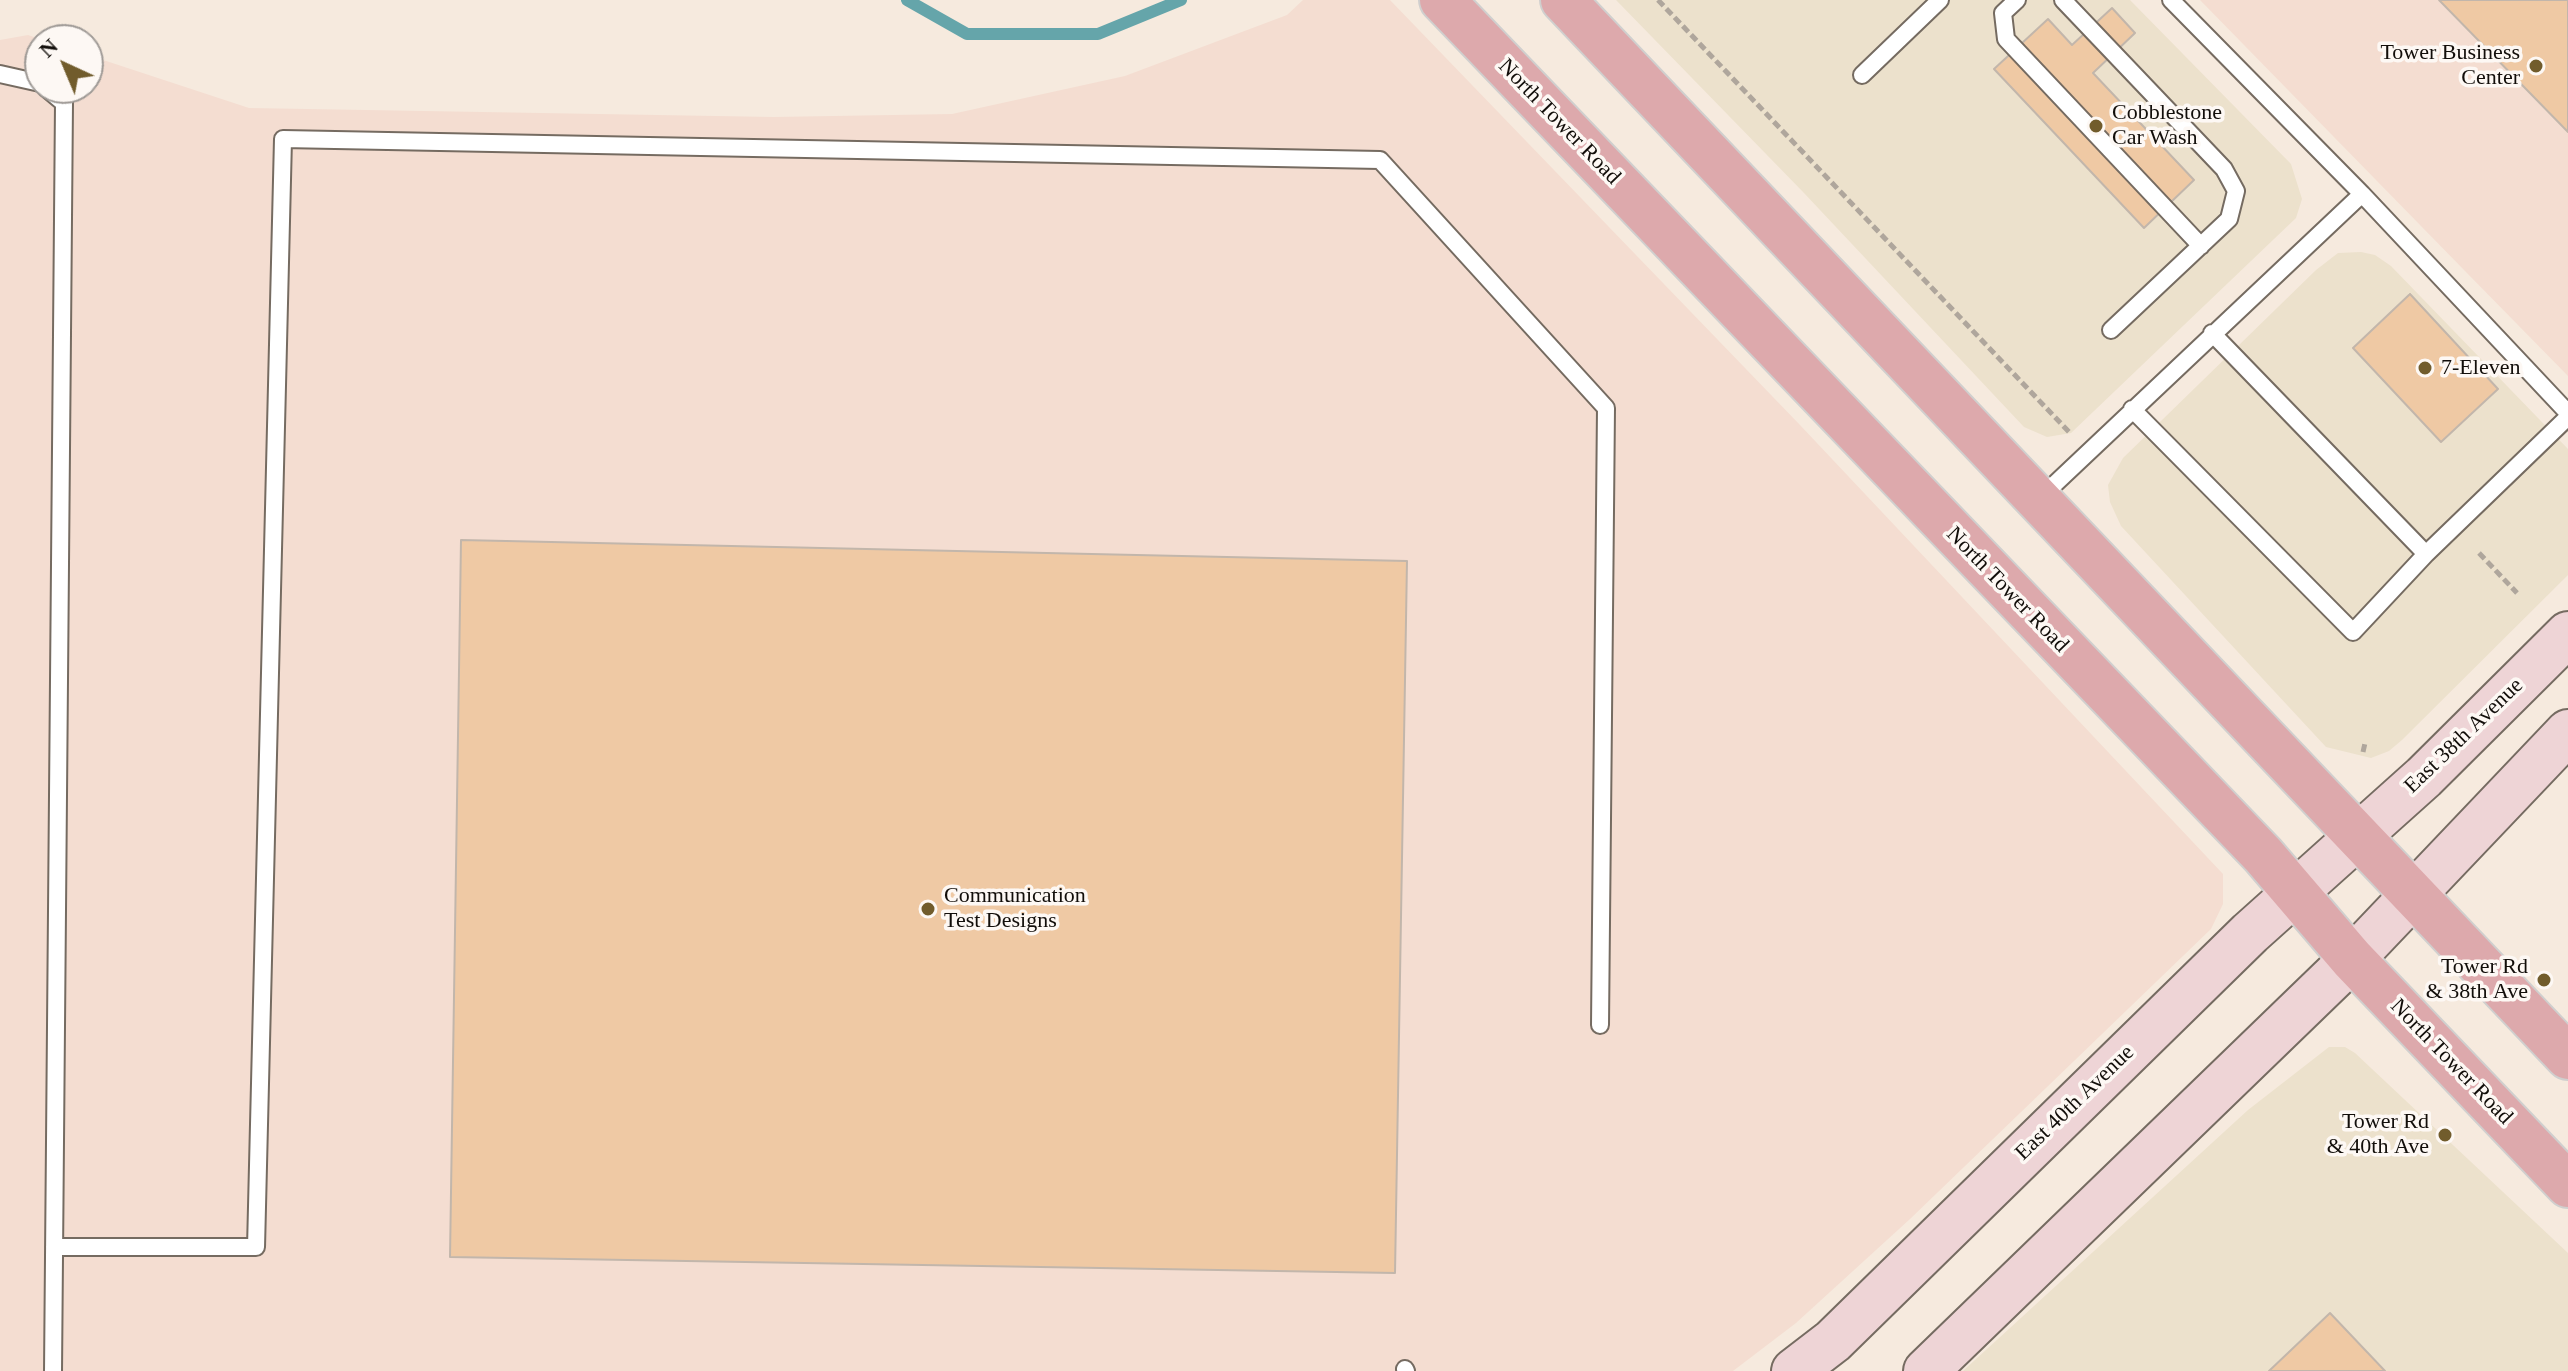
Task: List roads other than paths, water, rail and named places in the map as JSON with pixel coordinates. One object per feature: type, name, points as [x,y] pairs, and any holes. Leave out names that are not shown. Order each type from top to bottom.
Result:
[{"type":"main road","name":"North Tower Road","points":[[1442,0],[2296,893],[2352,959],[2568,1185]]},
{"type":"main road","points":[[1563,0],[2568,1057]]},
{"type":"main road","name":"East 38th Avenue","points":[[2357,835],[2424,777],[2568,634]]},
{"type":"main road","points":[[1926,1371],[2352,959],[2568,732]]},
{"type":"main road","name":"East 40th Avenue","points":[[1794,1371],[1833,1341],[2357,835]]},
{"type":"lane","points":[[1862,75],[1940,0]]},
{"type":"lane","points":[[2017,0],[2003,13],[2006,39],[2201,246]]},
{"type":"lane","points":[[2063,0],[2224,169],[2236,191],[2229,219],[2111,330]]},
{"type":"lane","points":[[2132,409],[2353,632],[2426,554],[2568,415],[2362,194],[2171,0]]},
{"type":"lane","points":[[0,74],[24,79]]},
{"type":"lane","points":[[53,1371],[64,104]]},
{"type":"lane","points":[[54,1247],[256,1247],[283,139],[1380,160],[1606,408],[1600,1025]]},
{"type":"lane","points":[[2039,498],[2362,194]]},
{"type":"lane","points":[[2212,333],[2426,554]]},
{"type":"waterway","points":[[907,0],[967,34],[1098,34],[1181,0]]},
{"type":"place","name":"Tower Business Center","points":[[2536,66]]},
{"type":"place","name":"Cobblestone Car Wash","points":[[2096,126]]},
{"type":"place","name":"7-Eleven","points":[[2425,368]]},
{"type":"place","name":"Communication Test Designs","points":[[928,909]]},
{"type":"place","name":"Tower Rd & 38th Ave","points":[[2544,980]]},
{"type":"place","name":"Tower Rd & 40th Ave","points":[[2445,1135]]}]
